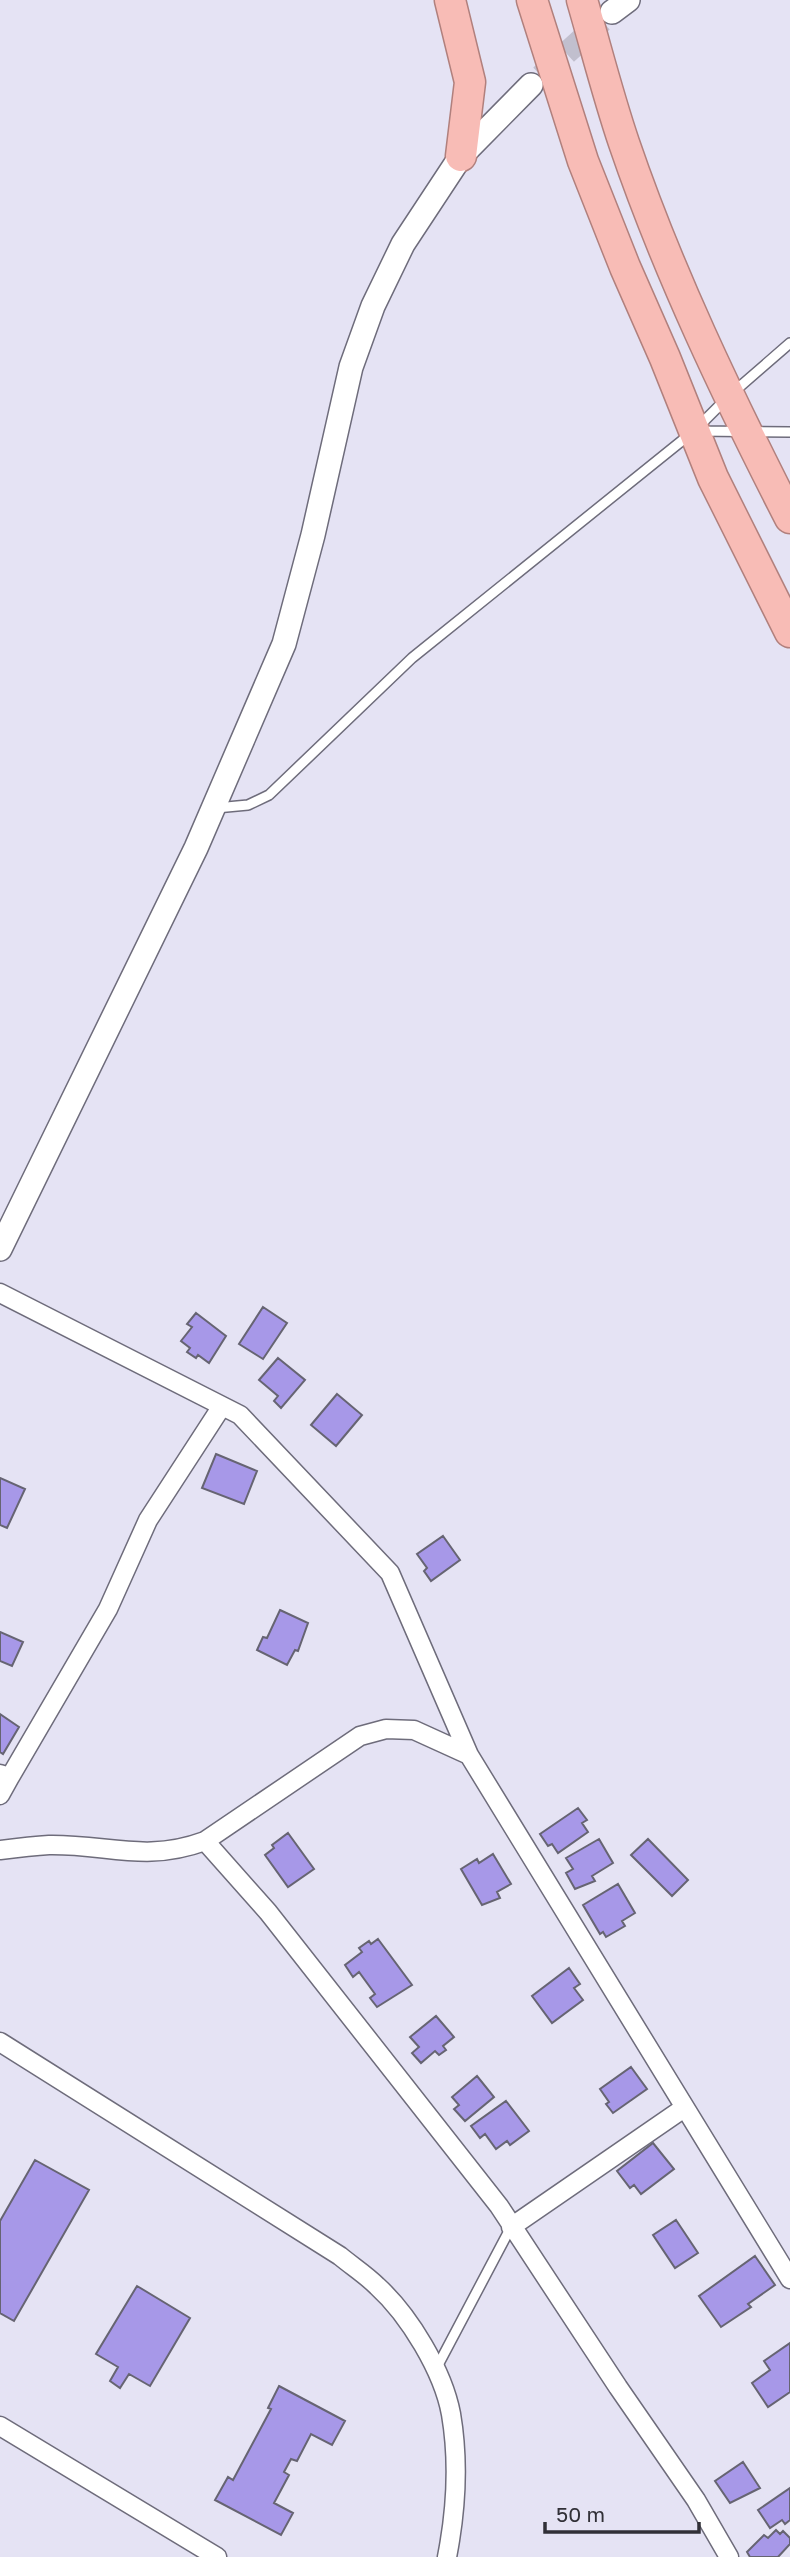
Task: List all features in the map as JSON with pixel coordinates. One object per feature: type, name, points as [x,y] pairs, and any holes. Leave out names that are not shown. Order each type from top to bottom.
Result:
[{"type":"highway","points":[[450,0],[470,82],[461,156]]},
{"type":"highway","points":[[532,0],[583,161],[713,478],[790,632]]},
{"type":"highway","points":[[582,0],[624,143],[650,213],[704,342],[790,518]]},
{"type":"street","points":[[0,1249],[214,808],[284,644],[313,535],[351,368],[373,306],[403,244],[461,156],[531,85]]},
{"type":"street","points":[[0,1293],[240,1415],[390,1573],[470,1755],[790,2279]]},
{"type":"street","points":[[0,1796],[5,1776],[108,1609],[148,1520],[222,1406]]},
{"type":"street","points":[[0,1850],[50,1845],[139,1853],[182,1849],[205,1841],[359,1736],[386,1729],[414,1730],[470,1755]]},
{"type":"street","points":[[205,1841],[268,1912],[499,2206],[696,2500],[729,2557]]},
{"type":"street","points":[[0,2042],[340,2256],[378,2287],[414,2329],[436,2370],[451,2411],[455,2445],[453,2517],[447,2557]]},
{"type":"street","points":[[511,2227],[684,2108]]},
{"type":"street","points":[[0,2426],[217,2557]]},
{"type":"lane","points":[[214,808],[248,806],[269,795],[361,704],[412,659],[694,431],[790,343]]},
{"type":"lane","points":[[694,431],[790,432]]},
{"type":"lane","points":[[436,2370],[511,2227]]},
{"type":"building","points":[[263,1307],[287,1323],[263,1359],[239,1344]]},
{"type":"building","points":[[196,1313],[226,1336],[209,1363],[198,1355],[196,1358],[187,1352],[190,1348],[181,1341],[192,1327],[187,1324]]},
{"type":"building","points":[[278,1358],[305,1380],[281,1408],[274,1401],[278,1396],[259,1380]]},
{"type":"building","points":[[337,1394],[362,1415],[336,1446],[311,1425]]},
{"type":"building","points":[[216,1454],[257,1471],[244,1504],[202,1488]]},
{"type":"building","points":[[0,1478],[25,1489],[7,1528],[0,1525]]},
{"type":"building","points":[[443,1536],[460,1560],[431,1581],[424,1571],[427,1568],[417,1554]]},
{"type":"building","points":[[280,1610],[308,1623],[298,1651],[295,1650],[287,1665],[257,1650],[263,1637],[267,1638]]},
{"type":"building","points":[[0,1632],[23,1642],[12,1666],[0,1661]]},
{"type":"building","points":[[0,1714],[19,1727],[3,1754],[0,1752]]},
{"type":"building","points":[[578,1808],[587,1820],[582,1823],[588,1832],[558,1853],[552,1844],[548,1846],[540,1834]]},
{"type":"building","points":[[288,1833],[314,1869],[288,1887],[265,1855],[274,1848],[272,1845]]},
{"type":"building","points":[[599,1839],[613,1863],[592,1876],[595,1881],[575,1889],[566,1873],[573,1869],[566,1858]]},
{"type":"building","points":[[648,1839],[688,1880],[672,1896],[631,1855]]},
{"type":"building","points":[[493,1854],[511,1884],[497,1892],[500,1898],[482,1905],[461,1869],[477,1859],[479,1863]]},
{"type":"building","points":[[618,1884],[635,1913],[622,1921],[625,1926],[606,1937],[603,1932],[600,1934],[583,1905]]},
{"type":"building","points":[[378,1939],[412,1985],[377,2007],[370,1998],[375,1994],[359,1972],[353,1977],[345,1965],[362,1952],[359,1948]]},
{"type":"building","points":[[569,1968],[580,1984],[574,1988],[583,2000],[552,2023],[532,1996]]},
{"type":"building","points":[[436,2016],[454,2037],[443,2046],[446,2050],[439,2055],[435,2051],[421,2063],[412,2053],[419,2047],[410,2037]]},
{"type":"building","points":[[631,2067],[647,2089],[613,2113],[600,2089]]},
{"type":"building","points":[[477,2076],[494,2097],[465,2121],[454,2109],[459,2105],[452,2097]]},
{"type":"building","points":[[506,2101],[529,2131],[510,2145],[507,2141],[496,2149],[485,2134],[480,2138],[471,2126]]},
{"type":"building","points":[[653,2143],[674,2169],[641,2194],[634,2185],[630,2188],[617,2171]]},
{"type":"building","points":[[35,2160],[89,2190],[14,2321],[0,2313],[0,2221]]},
{"type":"building","points":[[676,2220],[698,2253],[675,2268],[653,2235]]},
{"type":"building","points":[[755,2256],[775,2285],[748,2304],[751,2307],[721,2327],[699,2296]]},
{"type":"building","points":[[137,2286],[190,2318],[150,2386],[129,2374],[120,2388],[110,2381],[118,2367],[96,2354]]},
{"type":"building","points":[[790,2343],[790,2392],[768,2407],[752,2383],[770,2370],[764,2361]]},
{"type":"building","points":[[279,2386],[345,2421],[332,2445],[311,2434],[297,2461],[291,2459],[284,2472],[289,2475],[274,2503],[293,2513],[281,2535],[215,2500],[228,2477],[233,2480],[271,2409],[268,2408]]},
{"type":"building","points":[[743,2462],[760,2488],[730,2503],[715,2481]]},
{"type":"building","points":[[790,2488],[790,2520],[785,2524],[782,2520],[770,2528],[758,2510]]},
{"type":"building","points":[[776,2530],[780,2534],[783,2531],[790,2538],[790,2544],[778,2557],[750,2557],[747,2552],[764,2535],[768,2538]]},
{"type":"tunnel","points":[[541,76],[602,21]]}]
